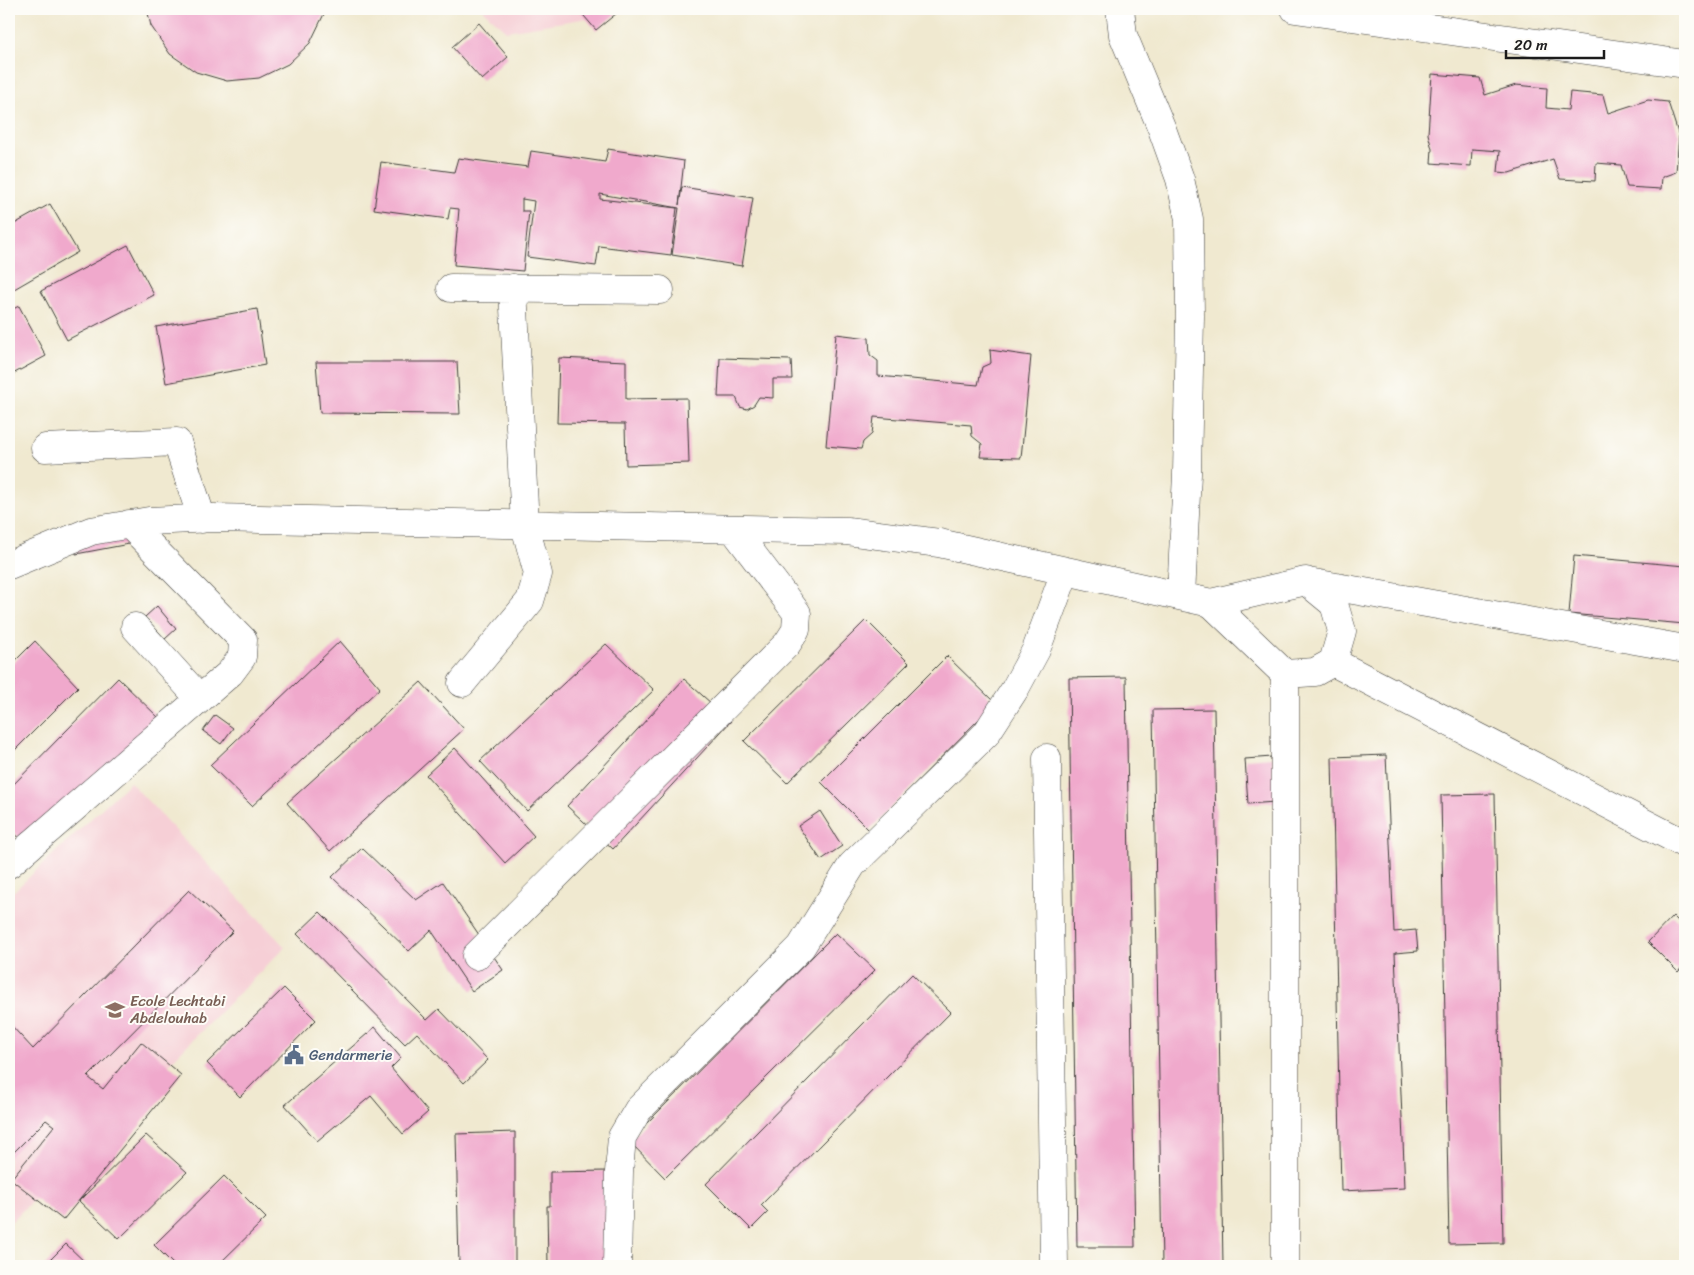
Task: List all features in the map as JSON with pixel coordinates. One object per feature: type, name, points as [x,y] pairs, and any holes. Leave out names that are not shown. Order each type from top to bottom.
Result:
[{"type":"street","points":[[1120,9],[1123,35],[1177,170],[1189,218],[1190,316],[1187,474],[1181,596]]},
{"type":"street","points":[[1295,9],[1685,64]]},
{"type":"street","points":[[451,288],[660,290]]},
{"type":"street","points":[[462,683],[530,601],[538,574],[525,526],[512,288]]},
{"type":"street","points":[[45,448],[177,442],[202,519]]},
{"type":"street","points":[[9,565],[91,531],[149,521],[202,519],[847,531],[939,543],[1211,603],[1306,581],[1685,649]]},
{"type":"street","points":[[9,864],[230,673],[242,657],[243,640],[129,524]]},
{"type":"street","points":[[476,956],[787,644],[796,630],[796,614],[734,530]]},
{"type":"street","points":[[617,1266],[619,1172],[622,1137],[638,1110],[801,947],[852,865],[986,734],[1015,689],[1036,650],[1065,572]]},
{"type":"street","points":[[1286,674],[1315,672],[1333,662],[1342,631],[1334,604],[1306,581]]},
{"type":"street","points":[[1211,603],[1286,674],[1285,1266]]},
{"type":"street","points":[[135,627],[200,699]]},
{"type":"street","points":[[1333,662],[1685,844]]},
{"type":"street","points":[[1047,758],[1054,1266]]},
{"type":"shaded area","points":[[482,9],[674,9],[633,11],[506,31]]},
{"type":"shaded area","name":"Ecole Lechtabi Abdelouhab","points":[[130,782],[285,947],[9,1224],[9,896]]},
{"type":"building","points":[[147,9],[324,9],[324,14],[310,43],[288,64],[259,78],[227,81],[196,72],[170,54],[151,26]]},
{"type":"building","points":[[578,9],[622,9],[596,30]]},
{"type":"building","points":[[479,23],[508,57],[482,80],[452,47]]},
{"type":"building","points":[[1432,74],[1480,78],[1485,95],[1516,85],[1547,88],[1546,108],[1568,110],[1570,92],[1603,95],[1608,113],[1648,100],[1668,102],[1679,136],[1676,172],[1662,177],[1661,189],[1627,187],[1621,165],[1596,163],[1595,181],[1560,179],[1553,159],[1509,173],[1498,172],[1500,151],[1472,149],[1471,166],[1431,163],[1432,149],[1428,134]]},
{"type":"building","points":[[608,149],[684,161],[679,205],[682,187],[753,198],[742,266],[672,255],[679,208],[600,194],[600,199],[677,208],[671,255],[599,246],[596,266],[527,257],[534,201],[522,199],[522,211],[529,211],[523,271],[454,265],[459,209],[450,208],[448,219],[374,209],[381,162],[454,172],[458,158],[528,167],[531,151],[605,162]]},
{"type":"building","points":[[50,204],[78,252],[9,292],[9,227]]},
{"type":"building","points":[[128,245],[154,295],[67,340],[41,291]]},
{"type":"building","points":[[19,306],[46,356],[9,376],[9,311]]},
{"type":"building","points":[[257,309],[265,365],[166,383],[156,327]]},
{"type":"building","points":[[836,334],[869,338],[870,355],[878,361],[878,376],[978,385],[982,367],[991,363],[990,350],[1031,356],[1021,458],[980,457],[982,444],[972,436],[971,425],[874,417],[872,434],[863,442],[861,449],[826,446]]},
{"type":"building","points":[[559,358],[626,361],[626,399],[687,398],[689,463],[626,465],[625,424],[557,423]]},
{"type":"building","points":[[720,358],[791,360],[792,379],[773,379],[773,398],[759,397],[754,405],[747,409],[740,407],[736,397],[718,397]]},
{"type":"building","points":[[316,362],[457,362],[460,414],[320,413]]},
{"type":"building","points":[[115,532],[145,541],[76,554],[73,540]]},
{"type":"building","points":[[1574,556],[1685,566],[1685,624],[1569,614]]},
{"type":"building","points":[[157,606],[176,629],[165,639],[145,617]]},
{"type":"building","points":[[866,620],[909,663],[787,783],[744,741]]},
{"type":"building","points":[[35,641],[78,687],[9,756],[9,667]]},
{"type":"building","points":[[340,641],[380,688],[252,806],[210,765]]},
{"type":"building","points":[[606,644],[654,690],[527,811],[480,761]]},
{"type":"building","points":[[947,656],[995,703],[869,830],[821,782]]},
{"type":"building","points":[[1126,677],[1135,1247],[1077,1247],[1069,678]]},
{"type":"building","points":[[118,678],[162,721],[34,852],[9,828],[9,789]]},
{"type":"building","points":[[684,679],[731,721],[613,849],[567,806]]},
{"type":"building","points":[[421,682],[464,729],[330,851],[287,803]]},
{"type":"building","points":[[1214,709],[1223,1266],[1162,1266],[1153,710]]},
{"type":"building","points":[[215,715],[233,728],[221,744],[203,731]]},
{"type":"building","points":[[455,748],[534,836],[505,863],[426,775]]},
{"type":"building","points":[[1386,755],[1394,932],[1416,930],[1418,951],[1395,953],[1405,1188],[1341,1191],[1332,757]]},
{"type":"building","points":[[1272,757],[1275,802],[1248,804],[1245,759]]},
{"type":"building","points":[[1495,794],[1503,1243],[1449,1244],[1441,795]]},
{"type":"building","points":[[820,811],[842,846],[821,860],[798,826]]},
{"type":"building","points":[[362,848],[416,900],[443,882],[503,970],[472,991],[431,930],[409,951],[332,877]]},
{"type":"building","points":[[189,890],[233,931],[88,1077],[103,1089],[141,1042],[181,1075],[63,1220],[11,1179],[54,1126],[46,1120],[9,1157],[9,1023],[33,1049]]},
{"type":"building","points":[[320,912],[427,1020],[439,1009],[488,1060],[464,1083],[417,1033],[405,1044],[297,934]]},
{"type":"building","points":[[1673,916],[1685,928],[1685,964],[1678,972],[1648,942]]},
{"type":"building","points":[[836,933],[875,970],[665,1178],[629,1141]]},
{"type":"building","points":[[912,974],[951,1012],[761,1205],[768,1212],[751,1229],[706,1184]]},
{"type":"building","points":[[284,988],[316,1020],[240,1097],[207,1063]]},
{"type":"building","points":[[375,1027],[401,1058],[391,1068],[428,1112],[403,1134],[371,1096],[317,1141],[285,1105]]},
{"type":"building","points":[[515,1132],[515,1266],[459,1266],[456,1134]]},
{"type":"building","points":[[146,1135],[187,1172],[119,1239],[79,1201]]},
{"type":"building","points":[[607,1171],[609,1266],[548,1266],[547,1206],[550,1206],[550,1172]]},
{"type":"building","points":[[224,1176],[266,1218],[217,1266],[175,1266],[154,1245]]},
{"type":"building","points":[[66,1244],[89,1266],[44,1266]]},
{"type":"place","name":"Ecole Lechtabi Abdelouhab","points":[[115,1010]]},
{"type":"place","name":"Gendarmerie","points":[[294,1055]]}]
